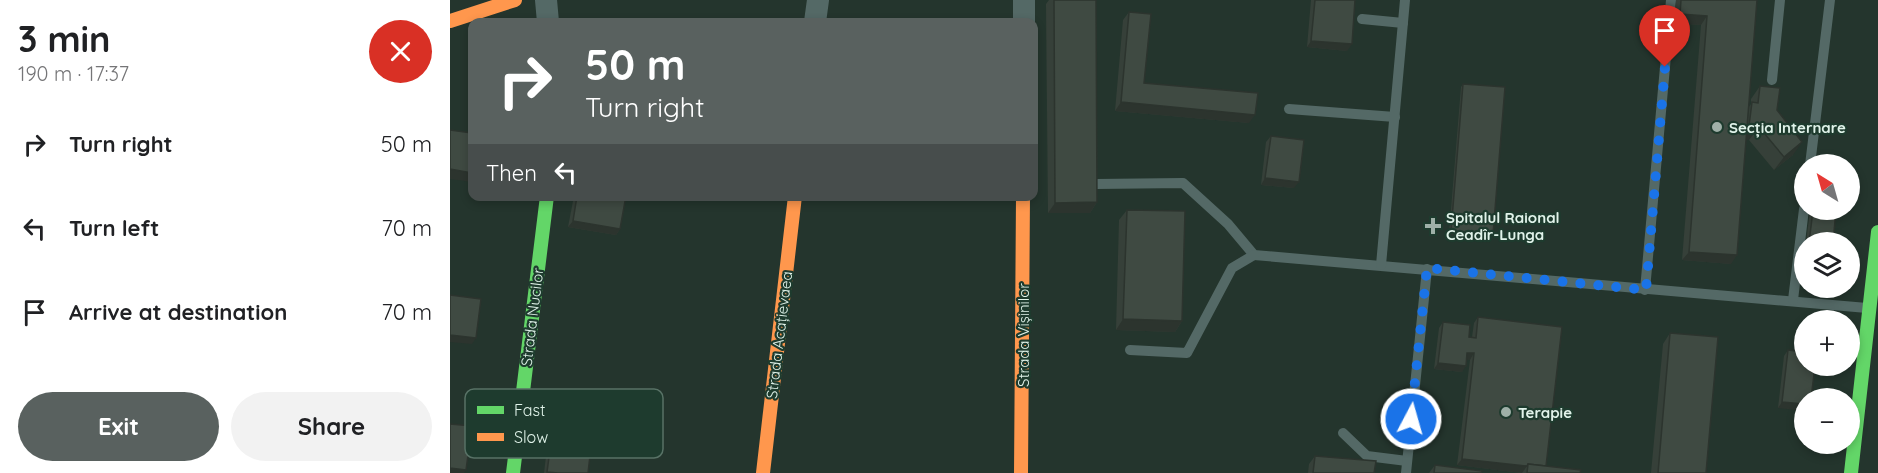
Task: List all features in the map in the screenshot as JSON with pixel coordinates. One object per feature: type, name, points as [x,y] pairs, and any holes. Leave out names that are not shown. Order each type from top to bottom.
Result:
[{"type":"street","points":[[450,21],[515,0]]},
{"type":"street","points":[[546,0],[548,18]]},
{"type":"street","points":[[816,18],[818,0]]},
{"type":"street","points":[[1024,0],[1024,18]]},
{"type":"street","name":"Strada Nucilor","points":[[524,389],[547,201]]},
{"type":"street","name":"Strada Acațievaea","points":[[763,473],[794,201]]},
{"type":"street","name":"Strada Vișinilor","points":[[1021,473],[1023,201]]},
{"type":"street","points":[[1851,473],[1878,232]]},
{"type":"street","name":"Strada Nucilor","points":[[513,473],[515,458]]},
{"type":"lane","points":[[1381,265],[1405,0]]},
{"type":"lane","points":[[1646,290],[1671,0]]},
{"type":"lane","points":[[1773,80],[1780,0]]},
{"type":"lane","points":[[1811,154],[1830,0]]},
{"type":"lane","points":[[1362,19],[1403,23]]},
{"type":"lane","points":[[1289,109],[1395,117]]},
{"type":"lane","points":[[1096,184],[1183,183],[1228,224],[1254,255]]},
{"type":"lane","points":[[1793,300],[1803,220]]},
{"type":"lane","points":[[1130,350],[1186,353],[1232,268],[1254,255],[1427,268],[1646,290],[1793,300],[1870,308]]},
{"type":"lane","points":[[1343,433],[1367,456],[1406,467],[1427,268]]},
{"type":"building","points":[[1054,0],[1096,0],[1097,202],[1055,203]]},
{"type":"building","points":[[1315,0],[1355,0],[1352,44],[1311,41]]},
{"type":"building","name":"Secția Internare","points":[[1681,0],[1757,0],[1737,255],[1689,252],[1707,16],[1680,14]]},
{"type":"building","points":[[1129,12],[1151,14],[1144,83],[1258,93],[1255,115],[1121,102]]},
{"type":"building","points":[[1463,84],[1505,87],[1493,234],[1451,231]]},
{"type":"building","points":[[1760,86],[1780,88],[1777,110],[1802,142],[1784,157],[1759,127],[1749,126],[1752,102],[1758,103]]},
{"type":"building","points":[[450,130],[468,132],[468,172],[450,169]]},
{"type":"building","points":[[1271,136],[1304,140],[1299,182],[1265,178]]},
{"type":"building","points":[[576,201],[625,201],[620,229],[573,221]]},
{"type":"building","points":[[1127,210],[1185,211],[1182,321],[1123,319]]},
{"type":"building","points":[[1812,220],[1835,220],[1834,232],[1810,232]]},
{"type":"building","points":[[450,295],[481,299],[476,338],[450,335]]},
{"type":"building","name":"Terapie","points":[[1478,317],[1562,327],[1546,466],[1462,459],[1474,353],[1467,353],[1466,366],[1438,363],[1443,322],[1470,325],[1469,337],[1476,338]]},
{"type":"building","points":[[1670,333],[1718,337],[1706,473],[1658,473]]},
{"type":"building","points":[[1788,350],[1794,351],[1794,376],[1814,376],[1812,388],[1794,388],[1794,403],[1782,402]]},
{"type":"building","points":[[450,424],[465,425],[465,458],[468,458],[466,470],[450,468]]},
{"type":"building","points":[[1315,456],[1376,461],[1374,473],[1313,473]]},
{"type":"building","points":[[549,458],[590,458],[588,473],[547,472]]},
{"type":"building","points":[[1528,464],[1581,470],[1580,473],[1527,473]]},
{"type":"building","points":[[1435,465],[1482,471],[1481,473],[1434,473]]},
{"type":"traffic: fast","points":[[523,389],[546,201]]},
{"type":"traffic: fast","points":[[1851,473],[1878,232]]},
{"type":"traffic: fast","points":[[513,473],[515,458]]},
{"type":"traffic: slow","points":[[450,21],[515,0]]},
{"type":"traffic: slow","points":[[763,473],[794,201]]},
{"type":"traffic: slow","points":[[1021,473],[1023,201]]},
{"type":"place","name":"Secția Internare","points":[[1717,127]]},
{"type":"place","name":"Spitalul Raional Ceadîr-Lunga","points":[[1433,226]]},
{"type":"place","name":"Terapie","points":[[1506,412]]},
{"type":"route","points":[[1411,419],[1427,268],[1646,290],[1665,67]]}]
